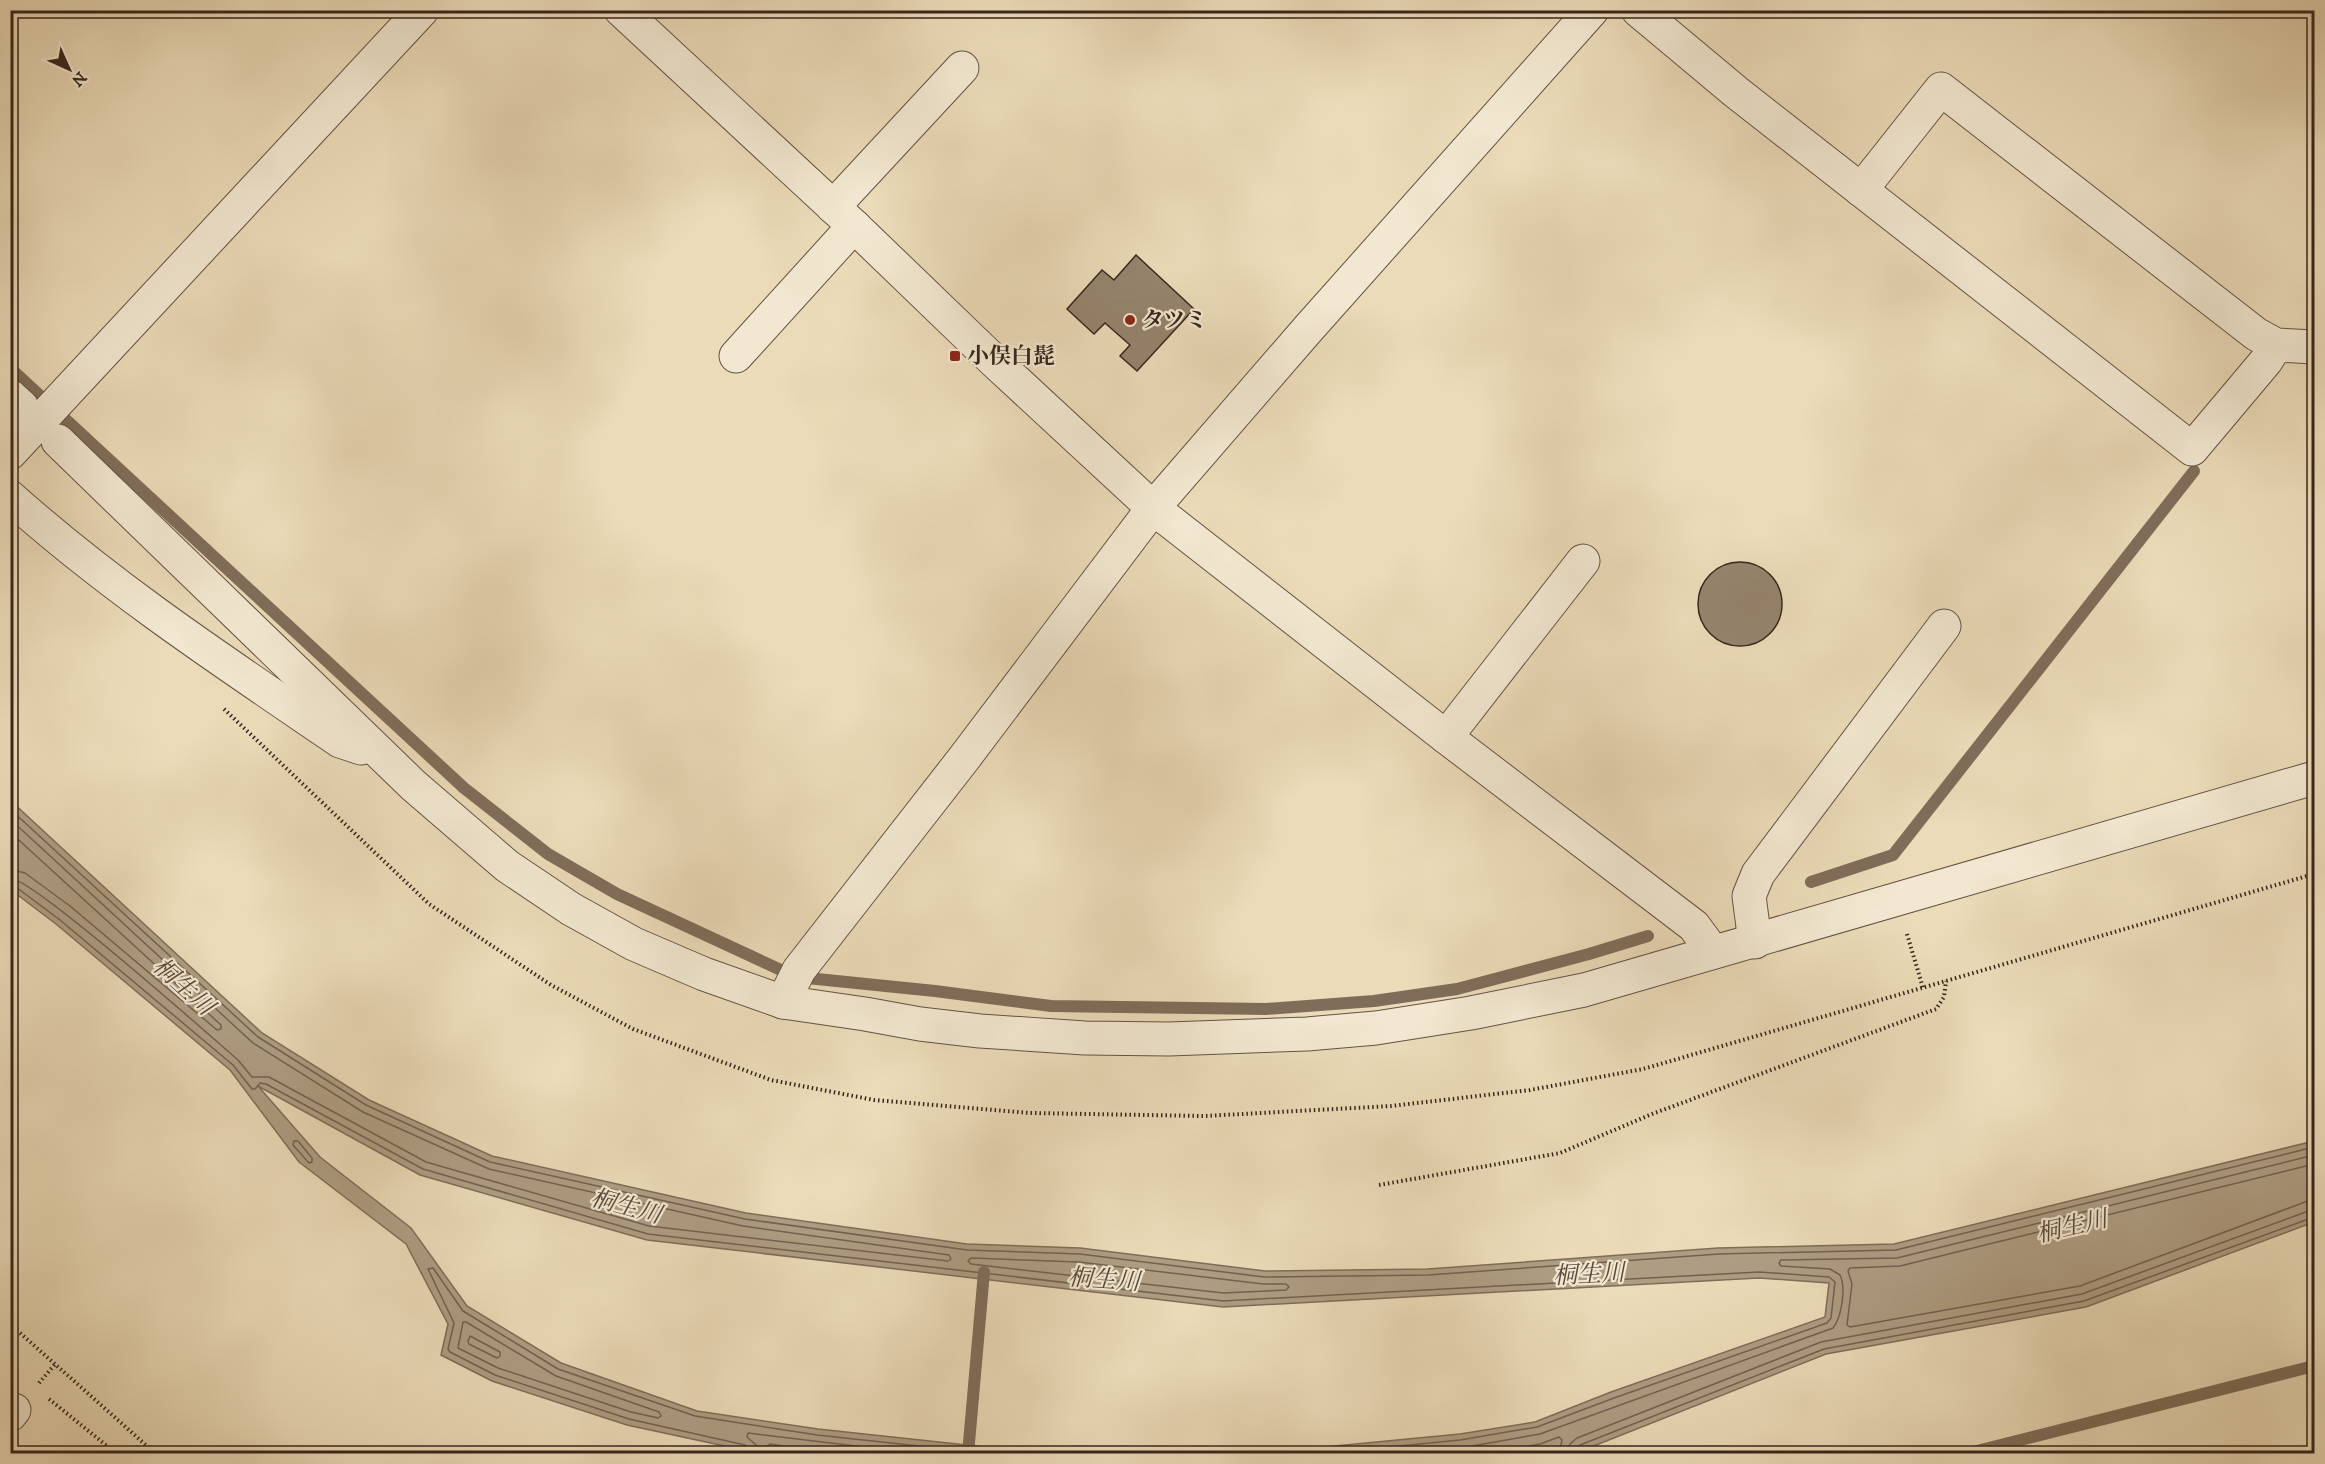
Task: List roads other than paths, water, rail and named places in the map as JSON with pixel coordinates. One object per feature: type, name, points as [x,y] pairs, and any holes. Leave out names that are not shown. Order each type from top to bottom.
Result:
[{"type":"street","points":[[10,453],[422,10]]},
{"type":"street","points":[[621,10],[1154,508],[1446,737],[1694,926],[1713,952]]},
{"type":"street","points":[[792,984],[1154,508],[1308,329],[1592,10]]},
{"type":"street","points":[[1638,10],[1861,190],[2192,449],[2266,361],[2276,345]]},
{"type":"street","points":[[736,356],[962,69]]},
{"type":"street","points":[[1861,190],[1941,89],[2256,334],[2276,345],[2314,347]]},
{"type":"street","points":[[58,441],[413,785],[507,866],[571,909],[634,944],[704,974],[792,984],[930,1025],[1085,1038],[1169,1039],[1307,1034],[1388,1026],[1471,1013],[1584,990],[1686,962],[1713,952],[1755,942],[2314,778]]},
{"type":"street","points":[[10,497],[57,539],[150,610],[340,741],[380,754]]},
{"type":"street","points":[[1446,737],[1582,561]]},
{"type":"street","points":[[1755,942],[1749,896],[1758,874],[1944,626]]},
{"type":"water","name":"桐生川","points":[[11,801],[262,1033],[369,1100],[492,1156],[746,1213],[967,1244],[1080,1248],[1265,1271],[1428,1269],[1718,1248],[1894,1244],[2314,1141],[2314,1222],[2086,1307],[1826,1354],[1576,1453],[757,1453],[627,1425],[492,1381],[441,1355],[448,1324],[406,1244],[299,1162],[230,1070],[56,924],[11,890]],"holes":[[[258,1086],[420,1175],[647,1240],[1223,1307],[1759,1278],[1829,1283],[1825,1317],[1611,1392],[1535,1422],[1460,1434],[1303,1449],[1023,1451],[818,1429],[697,1411],[561,1363],[467,1306],[411,1228],[320,1157]]]},
{"type":"waterway","points":[[10,368],[464,788],[548,854],[617,894],[783,971],[807,978],[1051,1006],[1266,1009],[1374,1001],[1457,989],[1648,936]]},
{"type":"waterway","points":[[1811,882],[1893,855],[2194,471]]},
{"type":"waterway","points":[[968,1454],[984,1272]]},
{"type":"waterway","points":[[1965,1454],[2314,1366]]},
{"type":"place","name":"タツミ","points":[[1130,320]]},
{"type":"place","name":"小俣白髭","points":[[955,356]]}]
